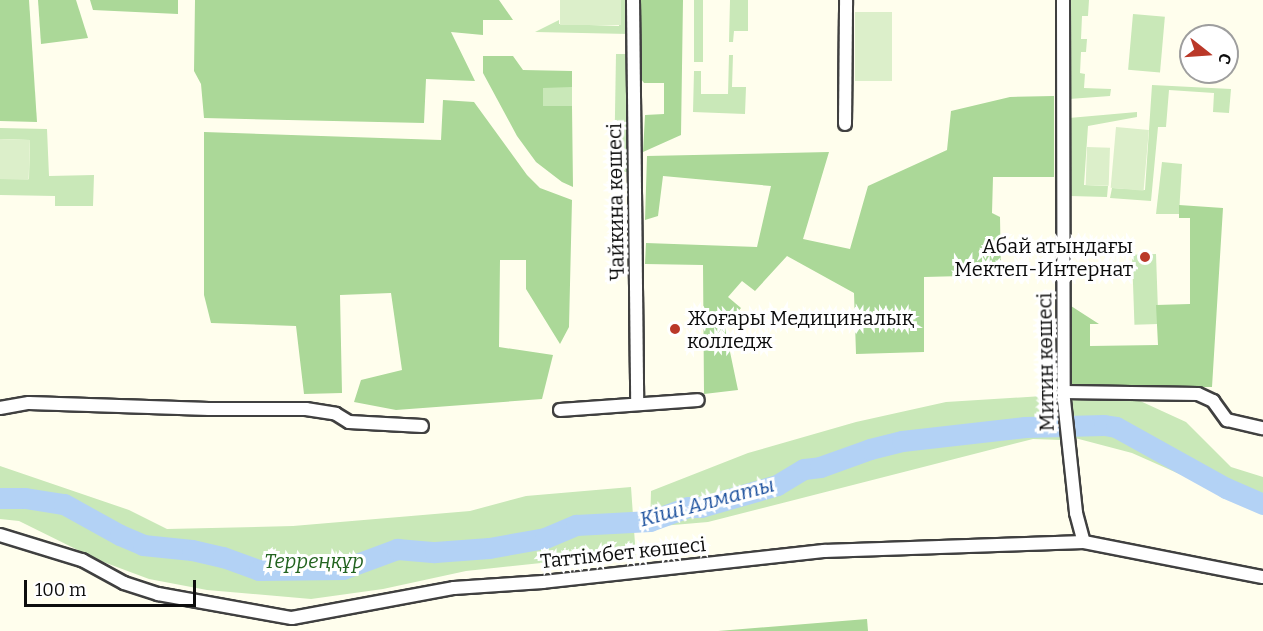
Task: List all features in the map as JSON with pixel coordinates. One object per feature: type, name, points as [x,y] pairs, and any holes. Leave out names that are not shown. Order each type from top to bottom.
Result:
[{"type":"street","name":"Чайкина көшесі","points":[[633,0],[637,404]]},
{"type":"street","points":[[845,124],[846,0]]},
{"type":"street","name":"Митин көшесі","points":[[1063,0],[1064,392],[1076,513],[1084,542]]},
{"type":"street","points":[[1064,392],[1198,394],[1213,401],[1227,420],[1263,428]]},
{"type":"street","points":[[560,410],[698,400]]},
{"type":"street","points":[[0,408],[29,403],[209,409],[306,409],[336,414],[349,422],[422,426]]},
{"type":"street","name":"Таттімбет көшесі","points":[[0,535],[82,560],[124,582],[158,594],[292,618],[454,588],[543,582],[824,551],[1084,542],[1263,577]]},
{"type":"green space","points":[[0,0],[29,0],[37,122],[0,121]]},
{"type":"green space","points":[[38,0],[76,0],[88,38],[41,44]]},
{"type":"green space","points":[[90,0],[178,0],[178,14],[93,10]]},
{"type":"green space","points":[[195,0],[499,0],[513,20],[483,20],[483,35],[451,32],[475,81],[426,79],[424,123],[204,118],[201,84],[194,71]]},
{"type":"green space","points":[[560,0],[621,0],[621,25],[560,25]]},
{"type":"green space","points":[[621,0],[628,0],[629,34],[535,32],[559,20],[559,24],[619,26]]},
{"type":"green space","points":[[641,0],[683,0],[681,135],[643,152],[645,115],[664,114],[664,83],[644,83],[641,79]]},
{"type":"green space","points":[[694,0],[703,0],[703,62],[694,62]]},
{"type":"green space","points":[[730,0],[748,0],[748,31],[734,31],[733,42],[729,42]]},
{"type":"green space","points":[[1069,0],[1089,0],[1088,16],[1082,16],[1081,39],[1087,39],[1086,52],[1081,52],[1080,73],[1085,74],[1084,88],[1111,89],[1110,96],[1069,99]]},
{"type":"green space","points":[[855,12],[892,12],[892,81],[855,81]]},
{"type":"green space","points":[[1133,14],[1165,17],[1160,73],[1128,70]]},
{"type":"green space","points":[[616,54],[628,54],[630,172],[614,172]]},
{"type":"green space","points":[[729,55],[733,55],[732,87],[746,87],[745,114],[693,112],[694,71],[701,71],[701,94],[728,94]]},
{"type":"green space","points":[[483,56],[513,56],[523,70],[572,71],[572,87],[543,88],[543,106],[572,106],[573,187],[562,182],[536,162],[517,136],[483,73]]},
{"type":"green space","points":[[1152,85],[1231,89],[1229,113],[1213,112],[1214,93],[1169,90],[1166,127],[1158,127],[1151,201],[1110,198],[1112,188],[1145,190]]},
{"type":"green space","points":[[543,87],[572,87],[572,106],[543,106]]},
{"type":"green space","points":[[1054,96],[1054,177],[993,177],[992,213],[1000,217],[1001,275],[924,277],[924,352],[856,354],[854,293],[787,256],[755,291],[742,281],[728,297],[741,308],[725,328],[738,390],[704,394],[703,265],[645,264],[646,243],[757,247],[771,186],[663,176],[658,216],[645,220],[647,156],[829,152],[803,239],[850,249],[868,186],[947,150],[951,111],[1010,97]]},
{"type":"green space","points":[[443,100],[474,102],[527,175],[540,188],[572,200],[569,327],[560,344],[526,289],[526,260],[500,260],[499,347],[553,355],[542,399],[396,410],[354,402],[361,380],[402,370],[391,293],[340,295],[342,393],[304,394],[296,326],[211,323],[204,295],[204,132],[441,140]]},
{"type":"green space","points":[[1137,112],[1137,117],[1088,126],[1084,185],[1108,186],[1107,197],[1070,196],[1069,118]]},
{"type":"green space","points":[[1116,127],[1149,130],[1144,191],[1111,188]]},
{"type":"green space","points":[[0,128],[47,129],[49,176],[94,175],[93,206],[55,206],[55,196],[0,195],[0,179],[29,179],[30,140],[0,139]]},
{"type":"green space","points":[[0,139],[30,140],[29,180],[0,179]]},
{"type":"green space","points":[[1087,147],[1110,148],[1109,186],[1086,185]]},
{"type":"green space","points":[[1162,162],[1182,164],[1179,214],[1156,214]]},
{"type":"green space","points":[[1179,205],[1223,208],[1212,387],[1071,387],[1071,306],[1099,324],[1090,324],[1090,346],[1158,345],[1156,305],[1190,304],[1190,218],[1179,218]]},
{"type":"green space","points":[[1156,254],[1158,324],[1134,325],[1132,255]]},
{"type":"green space","points":[[1058,395],[1061,440],[1033,439],[708,522],[650,527],[651,491],[748,453],[856,422],[946,402]]},
{"type":"green space","points":[[1071,396],[1138,400],[1186,422],[1231,467],[1263,477],[1263,511],[1132,453],[1075,438]]},
{"type":"green space","name":"Терреңқұр","points":[[0,466],[129,510],[167,529],[293,526],[470,511],[526,496],[631,487],[636,558],[579,559],[466,571],[383,589],[311,599],[207,590],[149,579],[98,560],[19,521],[0,519]]},
{"type":"green space","points":[[867,619],[868,631],[718,631]]},
{"type":"waterway","name":"Кіші Алматы","points":[[0,498],[25,498],[64,504],[143,545],[192,550],[223,557],[259,570],[343,569],[397,549],[435,552],[489,548],[545,538],[576,525],[650,521],[688,507],[701,507],[777,485],[804,469],[820,467],[870,449],[902,441],[1025,427],[1104,425],[1116,427],[1226,488],[1263,504]]},
{"type":"place","name":"Абай атындағы Мектеп-Интернат","points":[[1145,257]]},
{"type":"place","name":"Жоғары Медициналық колледж","points":[[675,329]]}]
